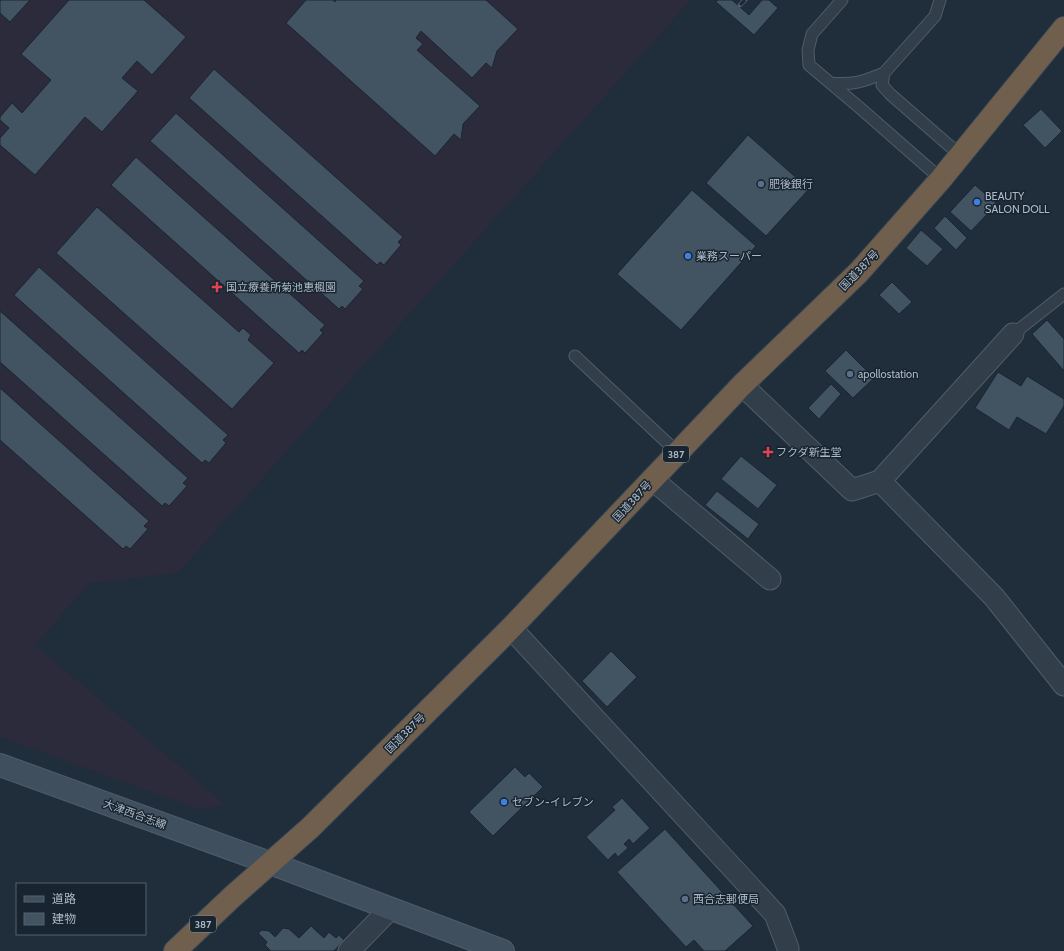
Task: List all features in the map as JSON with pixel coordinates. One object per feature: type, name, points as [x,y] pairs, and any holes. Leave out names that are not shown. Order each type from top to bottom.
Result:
[{"type":"highway","name":"国道387号","points":[[175,951],[311,827],[511,628],[742,386],[859,272],[941,179],[1064,28]]},
{"type":"main road","name":"大津西合志線","points":[[0,765],[270,863],[504,951]]},
{"type":"street","points":[[742,386],[852,490],[880,481],[1013,334]]},
{"type":"street","points":[[652,479],[770,579]]},
{"type":"street","points":[[880,481],[994,597],[1060,671]]},
{"type":"street","points":[[511,628],[775,914],[788,951]]},
{"type":"street","points":[[349,951],[390,909]]},
{"type":"lane","points":[[842,0],[812,34],[808,50],[808,65],[941,179]]},
{"type":"lane","points":[[830,83],[846,84],[862,82],[884,73],[935,16],[940,0]]},
{"type":"lane","points":[[884,73],[882,85],[890,94],[960,155]]},
{"type":"lane","points":[[1013,334],[1064,294]]},
{"type":"lane","points":[[575,356],[678,452]]},
{"type":"shaded area","name":"国立療養所菊池恵楓園","points":[[0,0],[691,0],[178,573],[90,583],[35,645],[225,804],[201,810],[0,737]]},
{"type":"building","points":[[0,0],[30,0],[10,22],[0,13]]},
{"type":"building","points":[[69,0],[144,0],[186,37],[152,75],[137,61],[122,78],[138,91],[102,132],[85,117],[35,175],[0,145],[0,138],[9,128],[0,120],[0,117],[12,103],[22,113],[51,80],[21,54]]},
{"type":"building","points":[[306,0],[333,0],[335,2],[336,0],[486,0],[518,29],[497,51],[492,68],[486,63],[472,78],[421,31],[416,38],[423,44],[417,50],[480,106],[463,124],[461,140],[454,134],[435,156],[286,23]]},
{"type":"building","points":[[718,0],[732,0],[749,15],[762,0],[769,0],[778,8],[754,35],[716,2]]},
{"type":"building","points":[[214,69],[403,237],[398,242],[401,245],[384,265],[380,262],[377,265],[189,98]]},
{"type":"building","points":[[1041,109],[1062,131],[1045,148],[1023,125]]},
{"type":"building","points":[[176,113],[364,281],[359,286],[363,289],[345,309],[342,306],[339,309],[150,141]]},
{"type":"building","points":[[748,135],[809,189],[766,236],[706,183]]},
{"type":"building","points":[[136,157],[325,325],[320,330],[323,333],[305,353],[302,350],[299,353],[111,185]]},
{"type":"building","points":[[975,185],[997,204],[971,231],[950,212]]},
{"type":"building","points":[[692,190],[756,246],[681,330],[617,274]]},
{"type":"building","points":[[97,207],[239,332],[243,328],[251,335],[248,340],[274,363],[232,409],[56,253]]},
{"type":"building","points":[[945,216],[967,238],[956,250],[934,228]]},
{"type":"building","points":[[921,230],[943,249],[927,266],[906,248]]},
{"type":"building","points":[[39,267],[228,435],[223,440],[226,443],[209,463],[205,460],[202,463],[14,295]]},
{"type":"building","points":[[892,282],[912,302],[899,314],[879,295]]},
{"type":"building","points":[[0,311],[188,478],[183,483],[187,486],[169,506],[165,503],[162,506],[0,362]]},
{"type":"building","points":[[1047,320],[1064,339],[1064,371],[1032,334]]},
{"type":"building","points":[[846,350],[874,378],[853,398],[825,371]]},
{"type":"building","points":[[998,372],[1021,386],[1027,376],[1064,399],[1064,406],[1046,434],[1017,417],[1009,430],[975,408]]},
{"type":"building","points":[[831,384],[841,394],[819,419],[808,408]]},
{"type":"building","points":[[0,388],[149,521],[144,526],[148,529],[130,549],[126,546],[123,549],[0,440]]},
{"type":"building","points":[[741,456],[777,485],[758,509],[721,479]]},
{"type":"building","points":[[717,491],[759,524],[748,539],[705,505]]},
{"type":"building","points":[[611,651],[637,677],[607,707],[582,681]]},
{"type":"building","points":[[515,767],[525,777],[529,773],[543,787],[493,836],[469,812]]},
{"type":"building","points":[[622,798],[650,828],[633,844],[629,839],[624,844],[628,848],[618,857],[615,853],[608,860],[586,837],[615,810],[612,807]]},
{"type":"building","name":"西合志郵便局","points":[[665,829],[753,926],[725,951],[704,951],[694,940],[686,947],[617,872]]},
{"type":"building","points":[[311,926],[324,938],[329,932],[336,938],[339,935],[344,940],[334,951],[271,951],[265,945],[267,942],[258,933],[262,930],[269,931],[275,937],[283,928],[289,929],[299,938]]},
{"type":"railway","points":[[740,5],[745,0]]},
{"type":"place","name":"肥後銀行","points":[[761,184]]},
{"type":"place","name":"BEAUTY SALON DOLL","points":[[977,202]]},
{"type":"place","name":"業務スーパー","points":[[688,256]]},
{"type":"place","name":"国立療養所菊池恵楓園","points":[[217,287]]},
{"type":"place","name":"apollostation","points":[[850,374]]},
{"type":"place","name":"フクダ新生堂","points":[[768,452]]},
{"type":"place","name":"セブン-イレブン","points":[[504,802]]},
{"type":"place","name":"西合志郵便局","points":[[685,899]]}]
